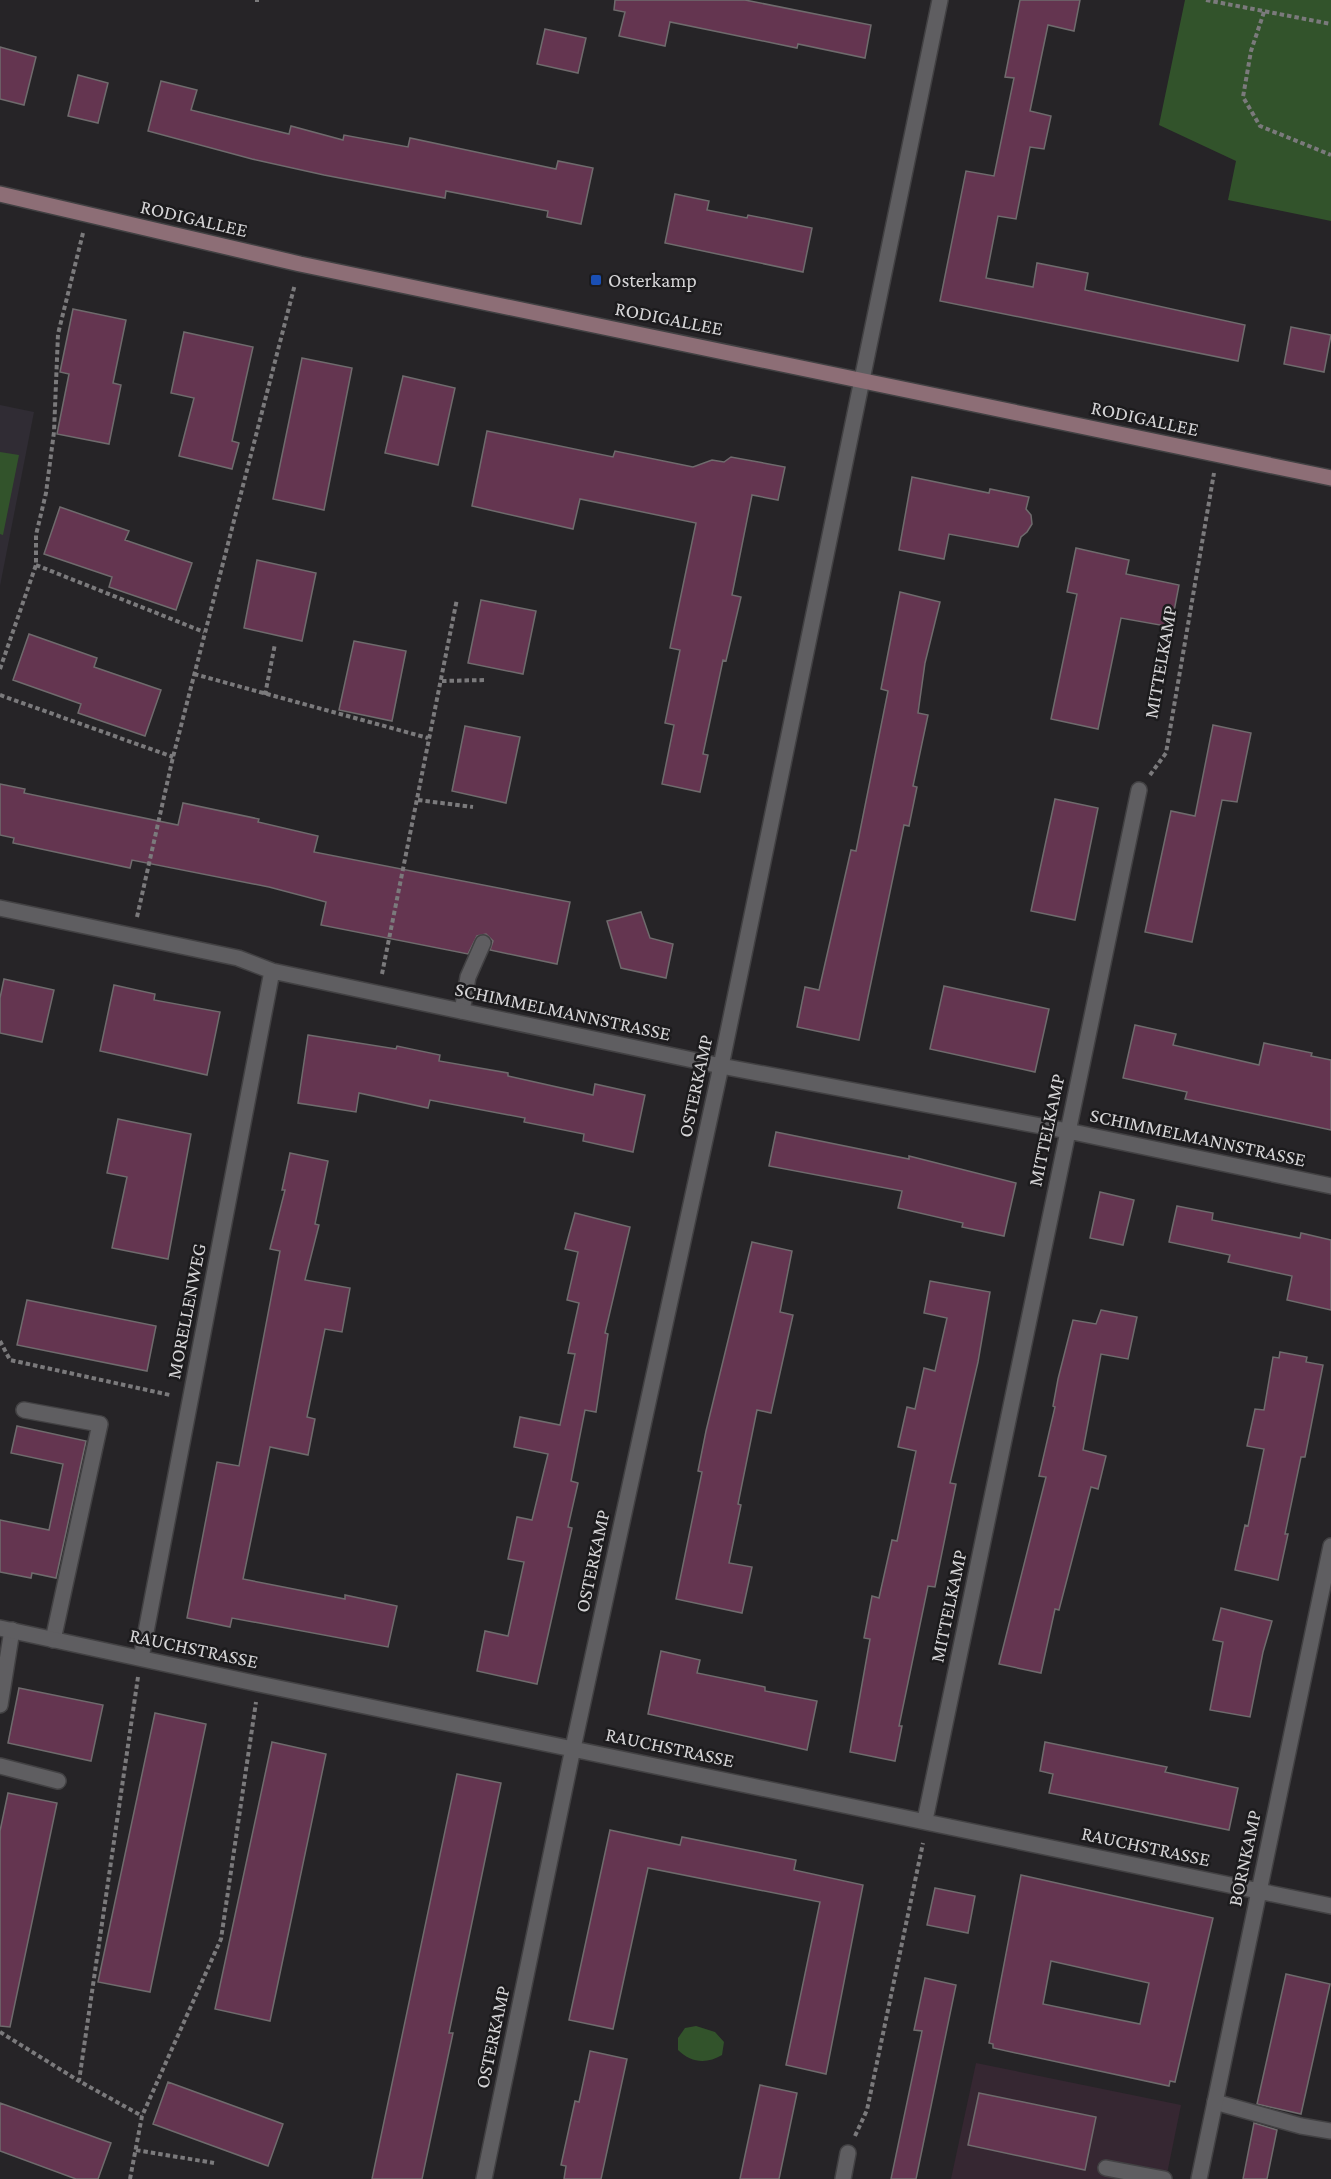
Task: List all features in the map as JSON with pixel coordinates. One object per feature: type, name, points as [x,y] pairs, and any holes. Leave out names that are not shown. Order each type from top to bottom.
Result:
[{"type":"main road","name":"RODIGALLEE","points":[[0,194],[300,264],[1331,478]]},
{"type":"street","name":"OSTERKAMP","points":[[484,2179],[573,1748],[721,1066],[940,0]]},
{"type":"street","name":"MITTELKAMP","points":[[925,1820],[1140,790]]},
{"type":"street","name":"SCHIMMELMANNSTRASSE","points":[[0,909],[133,935],[238,958],[272,971],[721,1066],[1068,1131],[1331,1186]]},
{"type":"street","points":[[462,1011],[468,977],[483,943]]},
{"type":"street","name":"MORELLENWEG","points":[[141,1658],[272,971]]},
{"type":"street","points":[[24,1410],[100,1424],[53,1640]]},
{"type":"street","name":"BORNKAMP","points":[[1199,2179],[1331,1546]]},
{"type":"street","points":[[0,1705],[6,1629]]},
{"type":"street","name":"RAUCHSTRASSE","points":[[6,1629],[259,1684],[925,1820],[1331,1906]]},
{"type":"street","points":[[0,1766],[58,1780]]},
{"type":"street","points":[[1215,2102],[1301,2126],[1331,2131]]},
{"type":"street","points":[[843,2179],[848,2153]]},
{"type":"street","points":[[1106,2168],[1164,2179]]},
{"type":"path","points":[[1206,0],[1331,24]]},
{"type":"path","points":[[1264,12],[1251,51],[1243,97],[1260,126],[1331,155]]},
{"type":"path","points":[[0,669],[36,565],[36,535],[46,493],[54,432],[58,334],[87,215]]},
{"type":"path","points":[[133,935],[172,757],[300,264]]},
{"type":"path","name":"MITTELKAMP","points":[[1140,790],[1166,753],[1218,455]]},
{"type":"path","points":[[36,565],[204,632]]},
{"type":"path","points":[[378,993],[457,599]]},
{"type":"path","points":[[265,694],[274,644]]},
{"type":"path","points":[[194,674],[428,738]]},
{"type":"path","points":[[442,681],[485,680]]},
{"type":"path","points":[[0,695],[172,757]]},
{"type":"path","points":[[418,800],[473,807]]},
{"type":"path","points":[[0,1341],[10,1360],[190,1400]]},
{"type":"path","points":[[79,2081],[141,1658]]},
{"type":"path","points":[[130,2179],[142,2116],[221,1939],[259,1684]]},
{"type":"path","points":[[848,2153],[867,2110],[924,1843]]},
{"type":"path","points":[[0,2032],[79,2081],[142,2116]]},
{"type":"path","points":[[136,2150],[214,2163]]},
{"type":"shaded area","points":[[0,405],[34,412],[0,586]]},
{"type":"shaded area","points":[[976,2063],[1181,2105],[1166,2179],[951,2179]]},
{"type":"green space","points":[[1185,0],[1331,0],[1331,221],[1228,200],[1236,161],[1159,125]]},
{"type":"green space","points":[[0,452],[19,455],[3,535],[0,534]]},
{"type":"green space","points":[[696,2026],[715,2032],[724,2042],[722,2055],[711,2060],[699,2061],[688,2058],[678,2050],[678,2038],[685,2028]]},
{"type":"building","points":[[615,0],[745,0],[871,25],[865,58],[798,44],[797,48],[670,22],[665,46],[619,36],[625,12],[614,10]]},
{"type":"building","points":[[1020,0],[1080,0],[1074,31],[1048,25],[1030,111],[1051,116],[1044,149],[1030,147],[1016,219],[998,216],[986,278],[1033,287],[1037,263],[1088,273],[1085,290],[1245,325],[1238,361],[940,301],[966,171],[994,176],[1014,78],[1005,77]]},
{"type":"building","points":[[545,29],[586,38],[578,73],[537,64]]},
{"type":"building","points":[[0,47],[36,57],[24,105],[0,99]]},
{"type":"building","points":[[78,75],[108,83],[98,123],[68,116]]},
{"type":"building","points":[[161,81],[197,90],[191,110],[289,134],[291,126],[343,140],[344,135],[408,147],[410,138],[556,169],[558,161],[593,168],[581,224],[547,217],[548,211],[446,191],[445,198],[324,175],[252,159],[148,131]]},
{"type":"building","points":[[675,194],[709,201],[707,210],[747,218],[748,215],[812,228],[803,272],[665,243]]},
{"type":"building","points":[[73,309],[126,320],[113,383],[121,385],[109,444],[57,434],[69,374],[60,372]]},
{"type":"building","points":[[1291,327],[1331,335],[1324,372],[1284,364]]},
{"type":"building","points":[[184,332],[253,347],[232,441],[239,443],[232,469],[179,456],[194,398],[171,393]]},
{"type":"building","points":[[302,358],[352,368],[324,510],[273,499]]},
{"type":"building","points":[[403,376],[455,388],[438,465],[385,453]]},
{"type":"building","points":[[487,431],[613,457],[615,451],[693,467],[712,460],[724,462],[731,457],[785,467],[778,500],[752,495],[732,595],[741,597],[726,661],[723,660],[703,754],[708,755],[700,792],[662,784],[674,725],[665,723],[680,650],[670,648],[696,523],[580,499],[573,529],[472,506]]},
{"type":"building","points":[[912,477],[989,493],[990,489],[1029,497],[1026,509],[1031,515],[1032,524],[1021,537],[1018,547],[949,534],[944,559],[899,550]]},
{"type":"building","points":[[60,507],[129,531],[125,540],[192,563],[176,610],[109,587],[112,577],[44,554]]},
{"type":"building","points":[[1076,548],[1129,560],[1126,574],[1179,585],[1171,627],[1121,618],[1098,729],[1051,719],[1077,594],[1067,592]]},
{"type":"building","points":[[257,560],[316,573],[302,641],[244,628]]},
{"type":"building","points":[[900,592],[940,602],[925,663],[918,713],[928,715],[913,786],[917,787],[909,826],[904,825],[859,1040],[797,1027],[805,987],[819,990],[851,850],[856,851],[888,691],[881,689]]},
{"type":"building","points":[[481,600],[536,611],[523,674],[468,663]]},
{"type":"building","points":[[29,634],[97,658],[94,667],[161,690],[145,736],[78,713],[81,704],[13,680]]},
{"type":"building","points":[[354,641],[406,651],[392,721],[339,710]]},
{"type":"building","points":[[1213,725],[1251,733],[1237,802],[1222,800],[1192,942],[1145,932],[1171,811],[1195,816]]},
{"type":"building","points":[[465,726],[520,737],[506,803],[452,791]]},
{"type":"building","points":[[0,784],[25,789],[24,793],[178,825],[183,803],[259,819],[258,822],[318,836],[314,852],[570,902],[557,964],[490,950],[493,941],[486,934],[477,936],[468,954],[321,925],[326,902],[269,887],[132,860],[130,868],[13,843],[14,838],[0,835]]},
{"type":"building","points":[[1055,799],[1098,808],[1075,920],[1031,911]]},
{"type":"building","points":[[641,912],[650,938],[673,944],[666,978],[621,968],[607,921]]},
{"type":"building","points":[[4,979],[54,990],[42,1042],[0,1033],[0,998]]},
{"type":"building","points":[[114,985],[155,994],[154,1000],[220,1012],[207,1075],[100,1051]]},
{"type":"building","points":[[944,986],[1049,1009],[1035,1072],[930,1049]]},
{"type":"building","points":[[1135,1025],[1176,1034],[1173,1045],[1259,1065],[1264,1043],[1312,1053],[1311,1056],[1331,1060],[1331,1130],[1185,1099],[1187,1092],[1123,1078]]},
{"type":"building","points":[[308,1035],[396,1049],[397,1046],[440,1055],[439,1061],[508,1073],[508,1076],[593,1095],[595,1084],[645,1095],[633,1152],[583,1141],[584,1134],[524,1122],[525,1118],[430,1100],[428,1108],[359,1093],[356,1112],[298,1103]]},
{"type":"building","points":[[118,1119],[191,1134],[168,1259],[112,1248],[127,1177],[107,1173]]},
{"type":"building","points":[[776,1132],[909,1159],[909,1156],[1016,1183],[1004,1236],[962,1227],[963,1223],[898,1208],[902,1191],[769,1166]]},
{"type":"building","points":[[290,1153],[328,1161],[315,1224],[319,1225],[305,1280],[350,1288],[342,1332],[325,1329],[307,1417],[315,1419],[308,1455],[270,1447],[243,1579],[345,1599],[345,1595],[397,1606],[388,1647],[232,1618],[230,1627],[187,1618],[217,1462],[239,1466],[280,1251],[270,1249],[285,1190],[282,1190]]},
{"type":"building","points":[[1100,1192],[1134,1200],[1123,1245],[1090,1238]]},
{"type":"building","points":[[1177,1206],[1213,1213],[1212,1220],[1300,1238],[1301,1233],[1331,1240],[1331,1310],[1287,1300],[1292,1276],[1228,1262],[1230,1255],[1169,1242]]},
{"type":"building","points":[[575,1213],[630,1227],[605,1333],[608,1334],[596,1412],[585,1410],[571,1481],[578,1483],[568,1527],[572,1528],[537,1684],[477,1671],[485,1631],[508,1636],[524,1562],[508,1559],[517,1517],[532,1520],[548,1454],[514,1447],[520,1417],[560,1425],[575,1354],[568,1353],[579,1303],[567,1300],[578,1252],[565,1249]]},
{"type":"building","points":[[752,1242],[792,1251],[780,1312],[793,1315],[771,1413],[757,1410],[738,1504],[741,1505],[729,1563],[752,1567],[742,1613],[676,1599],[702,1472],[698,1471],[706,1431]]},
{"type":"building","points":[[930,1281],[990,1292],[978,1362],[950,1483],[956,1484],[935,1587],[928,1586],[899,1726],[902,1726],[895,1761],[850,1752],[870,1639],[864,1638],[872,1596],[879,1598],[892,1540],[897,1541],[916,1451],[898,1447],[907,1407],[915,1409],[924,1368],[935,1371],[947,1318],[924,1313]]},
{"type":"building","points":[[27,1300],[156,1326],[147,1371],[17,1345]]},
{"type":"building","points":[[1101,1310],[1137,1317],[1128,1359],[1101,1354],[1083,1450],[1106,1456],[1098,1489],[1091,1487],[1059,1610],[1055,1609],[1041,1673],[999,1664],[1046,1477],[1039,1476],[1055,1407],[1053,1406],[1058,1379],[1073,1320],[1096,1324]]},
{"type":"building","points":[[1280,1352],[1307,1357],[1306,1362],[1323,1365],[1305,1457],[1301,1457],[1278,1580],[1235,1570],[1245,1525],[1248,1526],[1264,1449],[1247,1446],[1255,1409],[1264,1410],[1273,1357],[1279,1358]]},
{"type":"building","points":[[17,1426],[86,1441],[56,1578],[32,1573],[31,1578],[0,1572],[0,1520],[49,1530],[63,1464],[11,1453]]},
{"type":"building","points":[[1221,1608],[1272,1621],[1263,1652],[1250,1717],[1210,1710],[1223,1642],[1213,1640]]},
{"type":"building","points":[[661,1651],[700,1660],[697,1673],[765,1687],[765,1691],[817,1701],[807,1750],[648,1714]]},
{"type":"building","points":[[19,1688],[103,1705],[91,1761],[8,1743]]},
{"type":"building","points":[[155,1713],[206,1724],[150,1992],[98,1982]]},
{"type":"building","points":[[272,1742],[326,1754],[270,2021],[215,2009]]},
{"type":"building","points":[[1045,1742],[1167,1767],[1165,1772],[1238,1788],[1229,1830],[1049,1793],[1053,1774],[1040,1771]]},
{"type":"building","points":[[457,1774],[501,1783],[449,2033],[453,2033],[422,2179],[372,2179]]},
{"type":"building","points":[[8,1793],[57,1803],[10,2027],[0,2026],[0,1831]]},
{"type":"building","points":[[610,1830],[680,1845],[682,1837],[796,1860],[794,1870],[863,1885],[826,2074],[786,2065],[820,1902],[648,1868],[613,2029],[569,2020]]},
{"type":"building","points":[[1021,1875],[1213,1918],[1175,2082],[1170,2081],[1169,2086],[993,2048],[993,2044],[989,2043]],"holes":[[[1051,1961],[1149,1983],[1140,2024],[1043,2004]]]},
{"type":"building","points":[[935,1888],[975,1896],[968,1933],[927,1925]]},
{"type":"building","points":[[1286,1974],[1330,1984],[1301,2114],[1257,2104]]},
{"type":"building","points":[[925,1978],[956,1985],[916,2179],[891,2179],[922,2031],[914,2030]]},
{"type":"building","points":[[590,2051],[627,2059],[601,2179],[564,2179],[566,2166],[561,2165],[575,2101],[579,2102]]},
{"type":"building","points":[[168,2082],[283,2124],[268,2166],[153,2124]]},
{"type":"building","points":[[760,2085],[797,2093],[779,2179],[740,2179]]},
{"type":"building","points":[[979,2093],[1096,2117],[1085,2170],[968,2145]]},
{"type":"building","points":[[0,2103],[111,2143],[98,2179],[76,2179],[0,2151]]},
{"type":"building","points":[[1254,2123],[1277,2130],[1267,2179],[1243,2179]]},
{"type":"place","name":"Osterkamp","points":[[596,280]]}]
